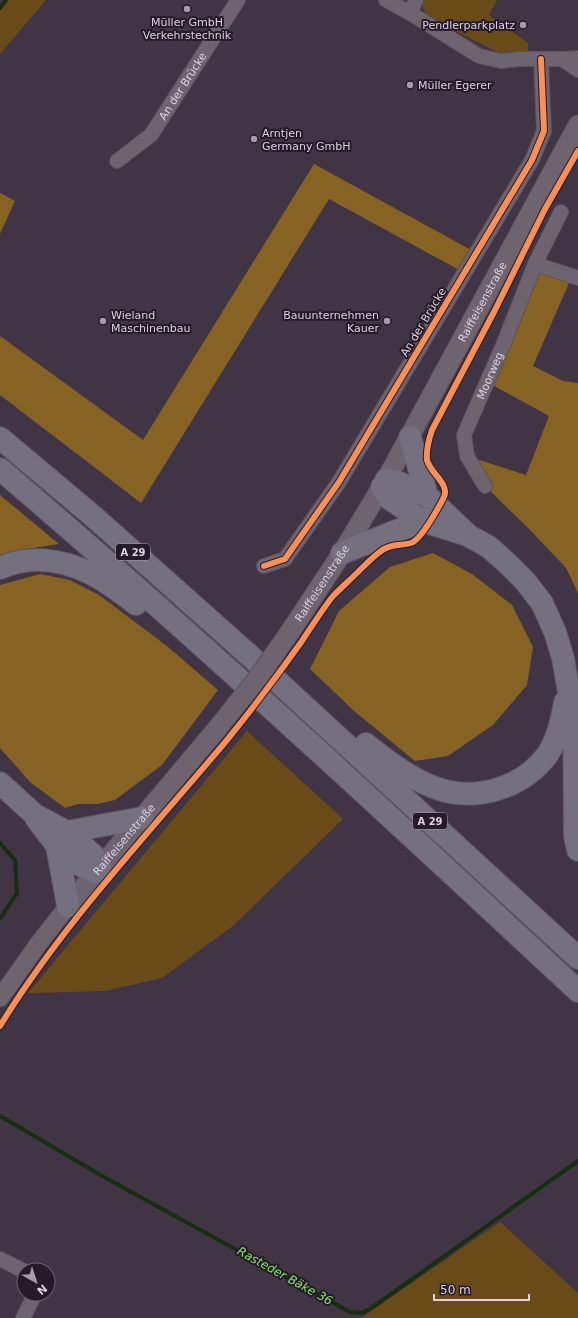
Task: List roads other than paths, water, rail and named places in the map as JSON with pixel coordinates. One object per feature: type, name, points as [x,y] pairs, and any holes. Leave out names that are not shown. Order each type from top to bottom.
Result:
[{"type":"highway","points":[[410,437],[427,496]]},
{"type":"highway","name":"A 29","points":[[0,438],[94,517],[250,656],[578,958]]},
{"type":"highway","name":"A 29","points":[[0,469],[78,535],[233,673],[347,776],[578,991]]},
{"type":"highway","points":[[384,484],[398,482],[427,496],[469,536]]},
{"type":"highway","name":"A 29","points":[[250,656],[291,680],[337,721],[394,765],[434,788],[475,794],[498,790],[516,783],[532,771],[548,753],[557,736],[568,687],[563,658],[556,632],[542,603],[525,581],[489,547],[469,536],[423,521],[390,499],[384,484]]},
{"type":"highway","points":[[342,553],[423,521]]},
{"type":"highway","name":"A 29","points":[[0,568],[12,563],[42,560],[68,565],[90,573],[117,589],[139,606],[205,663],[233,673]]},
{"type":"highway","points":[[568,687],[574,722],[575,836],[578,850]]},
{"type":"highway","points":[[0,782],[62,839],[93,855],[98,870]]},
{"type":"highway","points":[[62,839],[142,818]]},
{"type":"highway","points":[[62,839],[68,906]]},
{"type":"main road","name":"Raiffeisenstraße","points":[[68,906],[257,679],[342,553],[384,484],[410,437],[578,125]]},
{"type":"street","name":"An der Brücke","points":[[117,161],[151,135],[238,0]]},
{"type":"street","points":[[386,0],[410,13],[479,56],[501,61],[519,59],[578,58]]},
{"type":"street","points":[[410,13],[416,0]]},
{"type":"street","name":"An der Brücke","points":[[264,566],[286,559],[339,482],[532,160],[544,131],[541,59]]},
{"type":"street","points":[[562,59],[578,70]]},
{"type":"street","name":"Moorweg","points":[[485,486],[467,456],[464,435],[504,343],[535,264],[560,212]]},
{"type":"street","points":[[535,264],[578,278]]},
{"type":"street","name":"Raiffeisenstraße","points":[[0,998],[68,906]]},
{"type":"street","points":[[0,1260],[16,1267]]},
{"type":"street","points":[[23,1318],[31,1302]]},
{"type":"waterway","name":"Rasteder Bäke 36","points":[[0,8],[6,0]]},
{"type":"waterway","points":[[0,843],[15,860],[17,893],[0,919]]},
{"type":"waterway","name":"Rasteder Bäke 36","points":[[0,1116],[104,1177],[350,1312],[362,1313],[370,1309],[578,1161]]},
{"type":"place","name":"Müller GmbH Verkehrstechnik","points":[[187,9]]},
{"type":"place","name":"Pendlerparkplatz","points":[[523,25]]},
{"type":"place","name":"Müller Egerer","points":[[410,85]]},
{"type":"place","name":"Arntjen Germany GmbH","points":[[254,139]]},
{"type":"place","name":"Wieland Maschinenbau","points":[[103,321]]},
{"type":"place","name":"Bauunternehmen Kauer","points":[[387,321]]}]
